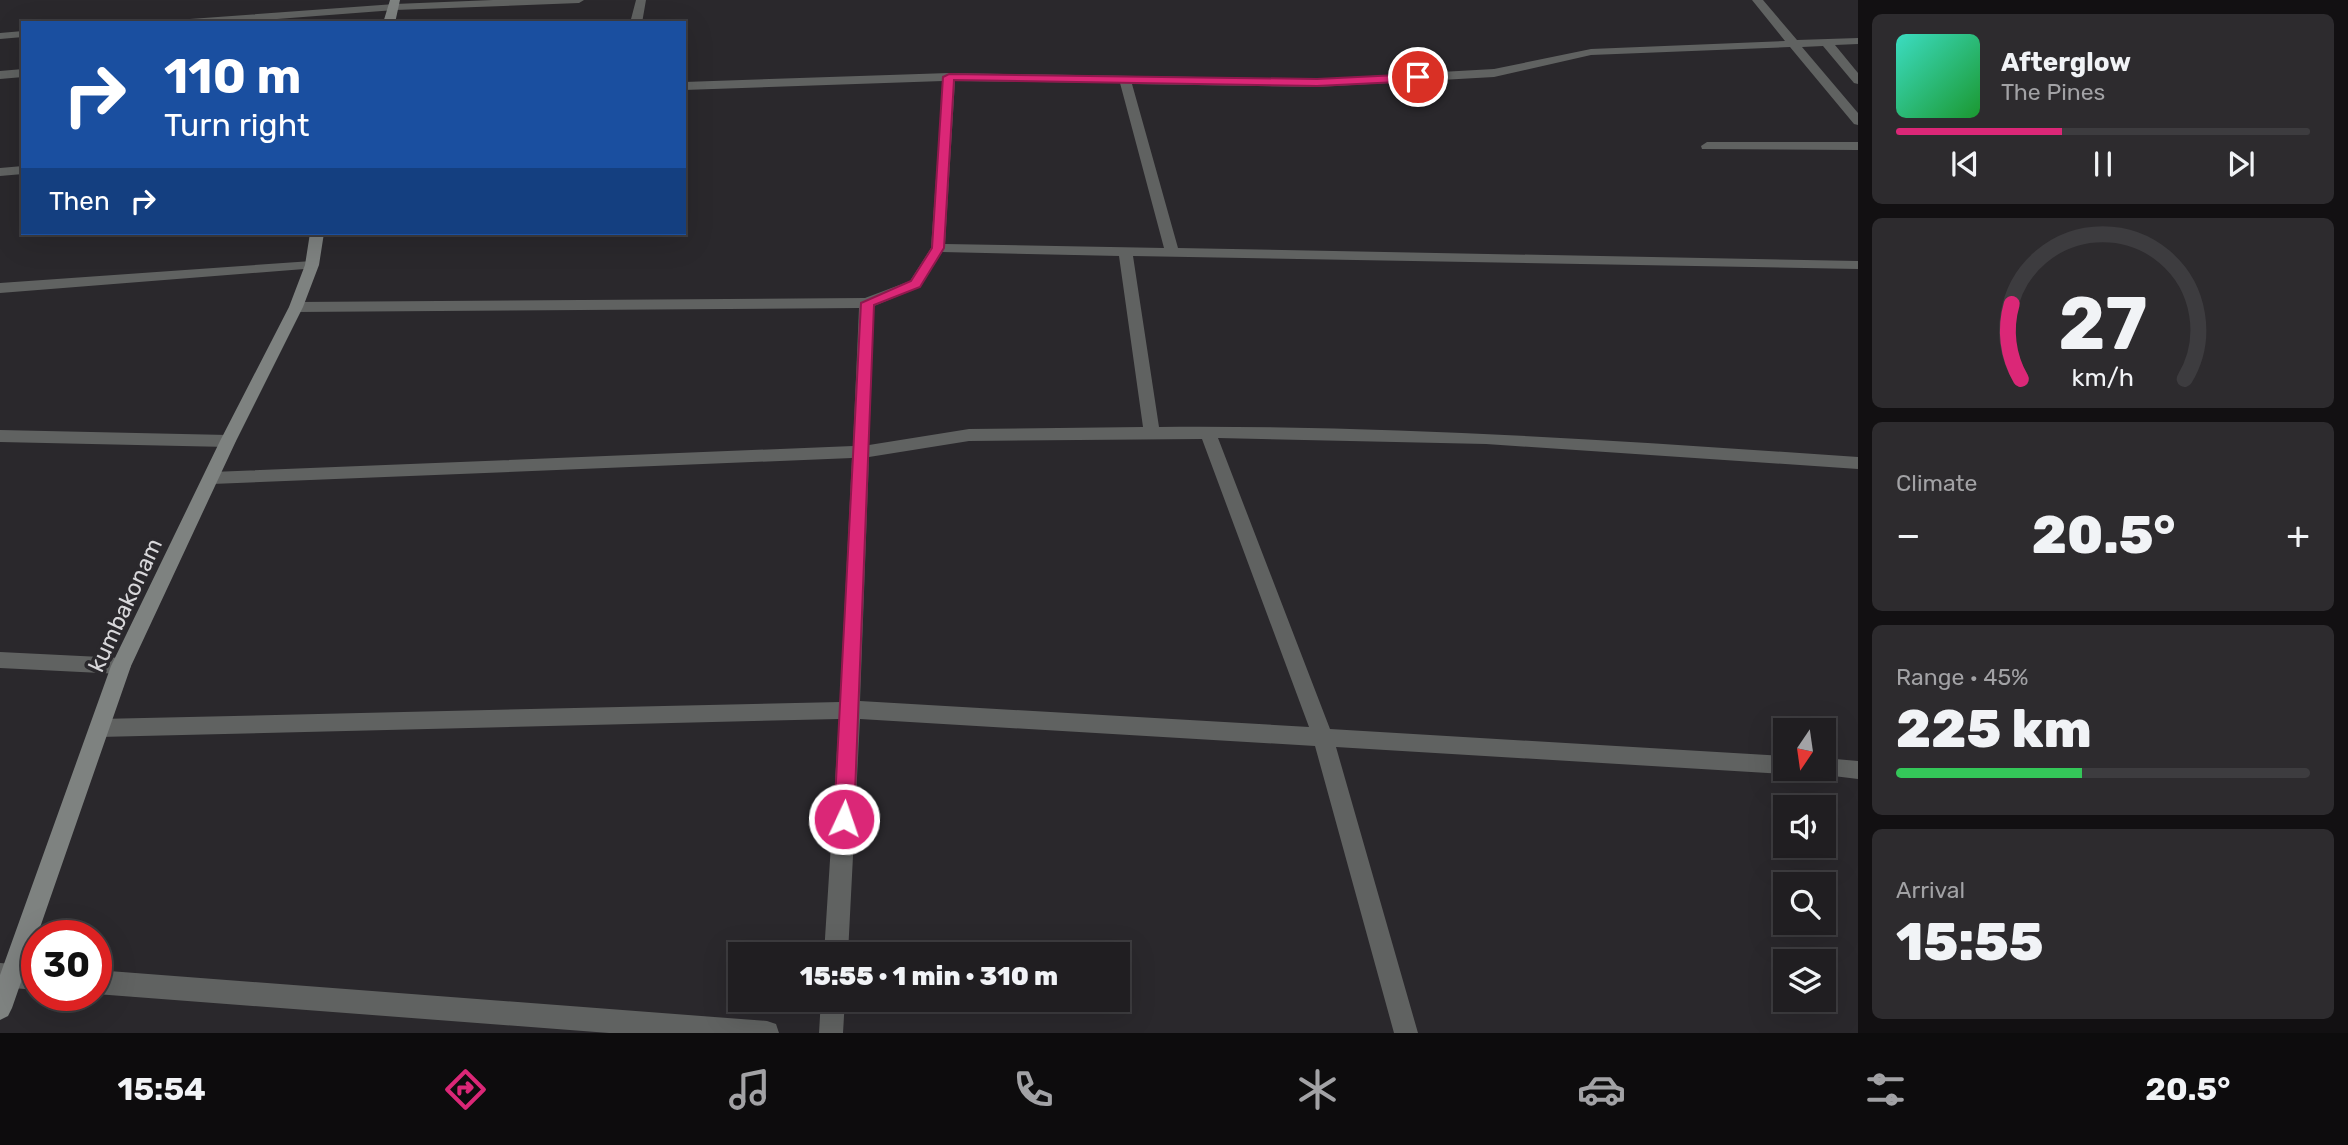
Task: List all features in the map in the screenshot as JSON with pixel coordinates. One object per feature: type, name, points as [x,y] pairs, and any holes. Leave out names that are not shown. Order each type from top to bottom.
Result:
[{"type":"street","points":[[198,21],[395,3],[579,0]]},
{"type":"street","points":[[636,21],[641,0]]},
{"type":"street","points":[[1757,0],[1858,121]]},
{"type":"street","points":[[390,21],[395,3]]},
{"type":"street","points":[[0,36],[21,34]]},
{"type":"street","points":[[1826,41],[1858,80]]},
{"type":"street","points":[[686,86],[949,77],[1317,83],[1494,73],[1591,52],[1858,41]]},
{"type":"street","points":[[1842,60],[1858,41]]},
{"type":"street","points":[[0,75],[21,74]]},
{"type":"street","points":[[296,307],[867,303],[915,284],[938,248],[949,77]]},
{"type":"street","points":[[1125,80],[1172,252]]},
{"type":"street","points":[[1707,146],[1858,146]]},
{"type":"street","points":[[0,172],[21,170]]},
{"type":"street","name":"kumbakonam","points":[[0,1008],[6,976],[121,666],[228,441],[296,307],[312,265],[317,235]]},
{"type":"street","points":[[938,248],[1858,265]]},
{"type":"street","points":[[1125,251],[1152,433]]},
{"type":"street","points":[[0,288],[312,265]]},
{"type":"street","points":[[837,942],[850,711],[867,303]]},
{"type":"street","points":[[212,478],[862,452],[970,435],[1152,433],[1486,438],[1858,463]]},
{"type":"street","points":[[1208,433],[1323,737],[1406,1033]]},
{"type":"street","points":[[0,436],[228,441]]},
{"type":"street","points":[[0,660],[121,666]]},
{"type":"street","points":[[99,728],[850,711],[1773,764]]},
{"type":"street","points":[[1836,768],[1858,770]]},
{"type":"street","points":[[112,983],[767,1033]]},
{"type":"street","points":[[831,1033],[832,1012]]},
{"type":"route","points":[[844,819],[867,303],[915,284],[938,248],[949,77],[1317,83],[1418,77]]}]
